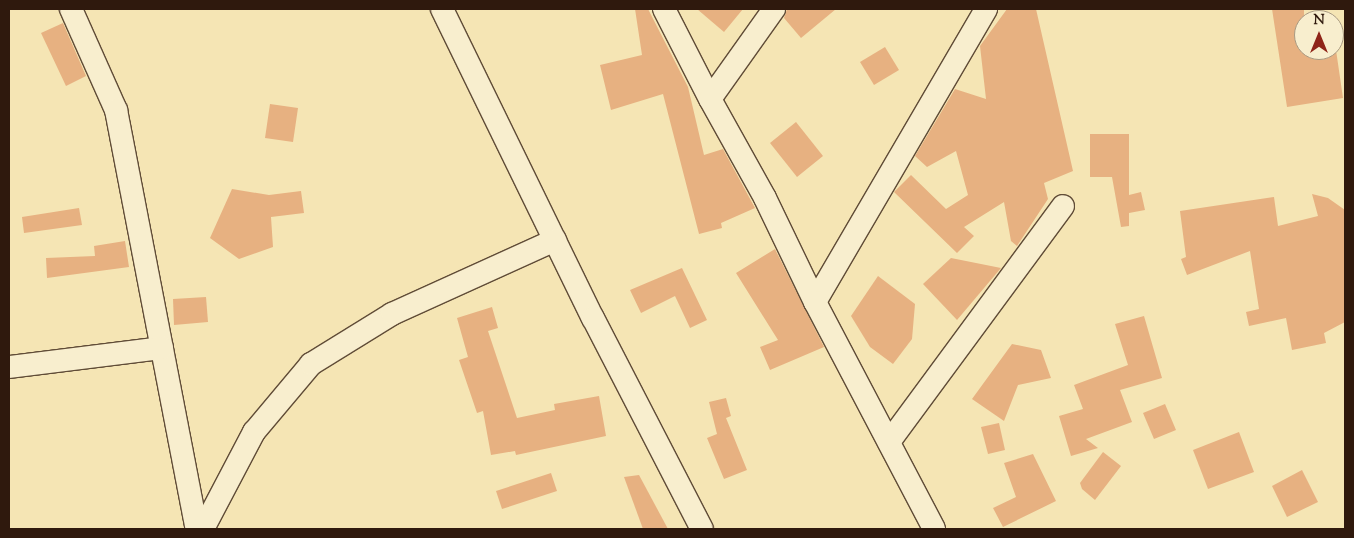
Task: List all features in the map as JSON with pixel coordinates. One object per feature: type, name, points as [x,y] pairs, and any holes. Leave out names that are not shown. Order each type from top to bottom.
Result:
[{"type":"street","points":[[71,9],[116,110],[197,529]]},
{"type":"street","points":[[442,9],[555,240],[702,529]]},
{"type":"street","points":[[664,9],[710,99],[765,198],[815,302],[934,529]]},
{"type":"street","points":[[710,99],[774,9]]},
{"type":"street","points":[[815,302],[986,9]]},
{"type":"street","points":[[889,442],[1063,206]]},
{"type":"street","points":[[203,529],[254,432],[311,364],[392,314],[555,240]]},
{"type":"street","points":[[9,367],[162,348]]},
{"type":"building","points":[[635,9],[648,9],[688,87],[704,155],[723,149],[755,208],[721,223],[722,228],[699,234],[663,94],[611,110],[600,65],[642,55]]},
{"type":"building","points":[[697,9],[743,9],[724,32]]},
{"type":"building","points":[[787,9],[836,9],[801,38],[784,18]]},
{"type":"building","points":[[1007,9],[1036,9],[1073,171],[1044,183],[1048,199],[1017,246],[1011,241],[1004,202],[964,227],[974,236],[957,253],[894,192],[911,175],[946,209],[968,195],[956,151],[927,167],[915,156],[955,89],[986,99],[980,46]]},
{"type":"building","points":[[1272,9],[1304,9],[1294,10],[1294,60],[1337,60],[1343,98],[1287,107]]},
{"type":"building","points":[[63,23],[86,76],[66,86],[41,33]]},
{"type":"building","points":[[885,47],[899,70],[874,85],[860,62]]},
{"type":"building","points":[[270,104],[298,108],[293,142],[265,138]]},
{"type":"building","points":[[796,122],[823,156],[797,177],[770,143]]},
{"type":"building","points":[[1090,134],[1129,134],[1129,195],[1141,192],[1145,210],[1129,213],[1129,226],[1121,227],[1112,177],[1090,177]]},
{"type":"building","points":[[232,189],[269,195],[301,191],[304,213],[271,217],[273,247],[239,259],[210,238]]},
{"type":"building","points":[[1312,194],[1328,198],[1345,210],[1345,322],[1324,333],[1326,343],[1292,350],[1286,318],[1249,326],[1246,312],[1259,309],[1250,251],[1187,275],[1181,259],[1186,257],[1180,211],[1274,197],[1278,226],[1318,216]]},
{"type":"building","points":[[79,208],[82,225],[24,233],[22,217]]},
{"type":"building","points":[[125,241],[129,267],[47,278],[46,258],[95,256],[94,246]]},
{"type":"building","points":[[775,249],[824,347],[770,370],[760,347],[778,340],[736,273]]},
{"type":"building","points":[[951,258],[1001,268],[957,320],[923,284]]},
{"type":"building","points":[[682,268],[707,320],[690,328],[675,296],[641,313],[630,290]]},
{"type":"building","points":[[878,276],[915,304],[912,339],[893,364],[870,347],[851,316]]},
{"type":"building","points":[[206,297],[208,322],[174,325],[173,299]]},
{"type":"building","points":[[492,307],[498,328],[488,331],[517,418],[555,410],[554,404],[599,396],[606,436],[516,455],[515,451],[491,455],[483,411],[477,413],[459,360],[468,357],[457,318]]},
{"type":"building","points":[[1144,316],[1162,378],[1120,390],[1132,422],[1086,439],[1098,448],[1071,456],[1059,416],[1083,409],[1074,385],[1128,365],[1115,324]]},
{"type":"building","points":[[1012,344],[1041,350],[1051,378],[1018,385],[1004,421],[972,399]]},
{"type":"building","points":[[726,398],[731,416],[726,418],[747,470],[724,479],[707,438],[717,434],[709,402]]},
{"type":"building","points":[[1165,404],[1176,430],[1154,439],[1143,413]]},
{"type":"building","points":[[999,423],[1005,450],[988,454],[981,427]]},
{"type":"building","points":[[1239,432],[1254,472],[1208,489],[1193,450]]},
{"type":"building","points":[[1103,452],[1121,466],[1095,500],[1082,489],[1080,483]]},
{"type":"building","points":[[1033,454],[1056,501],[1003,527],[993,508],[1016,497],[1004,463]]},
{"type":"building","points":[[1302,470],[1318,502],[1287,517],[1272,486]]},
{"type":"building","points":[[551,473],[557,491],[502,509],[496,491]]},
{"type":"building","points":[[639,475],[668,529],[643,529],[624,477]]}]
